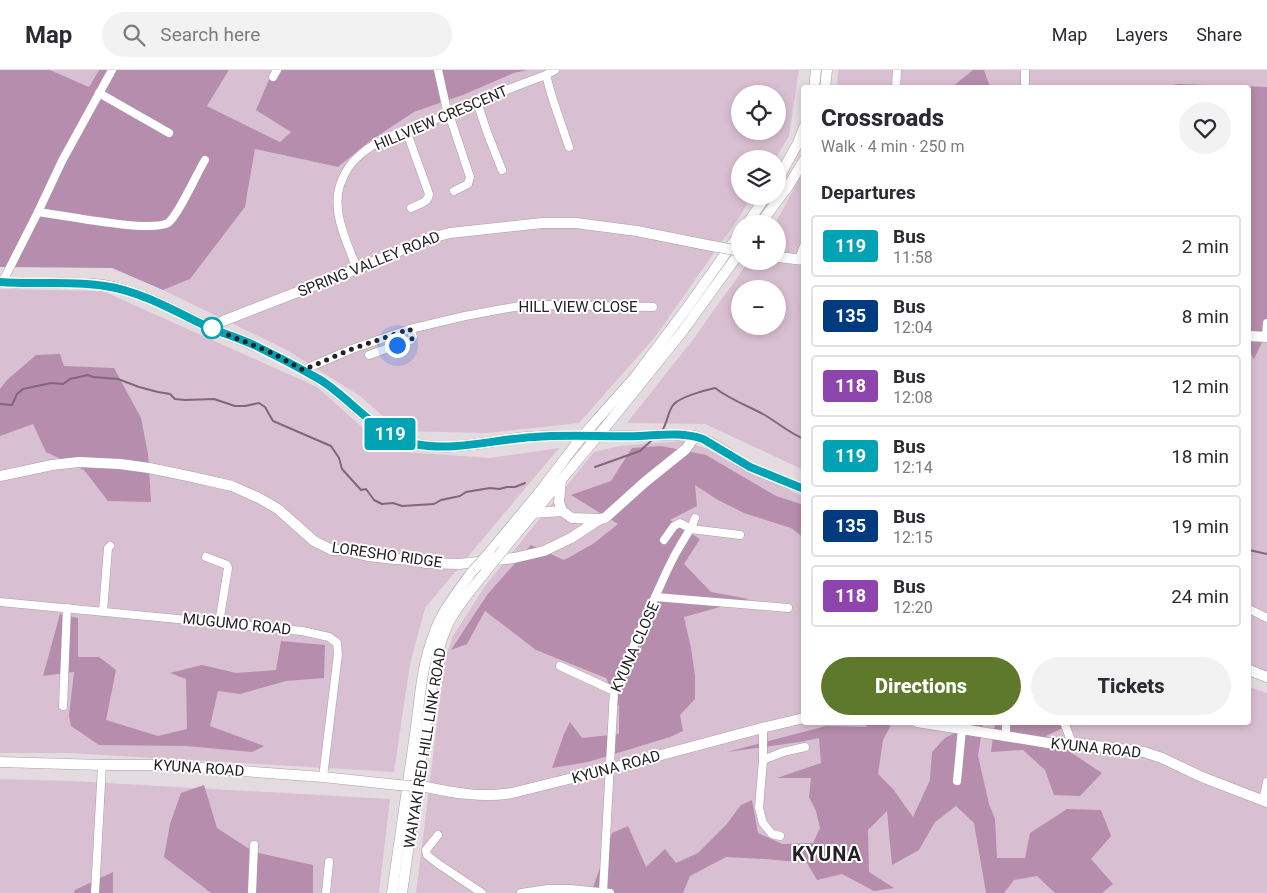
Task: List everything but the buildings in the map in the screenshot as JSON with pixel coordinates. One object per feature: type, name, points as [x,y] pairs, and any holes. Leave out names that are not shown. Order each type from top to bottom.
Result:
[{"type":"main road","points":[[814,85],[816,70]]},
{"type":"main road","points":[[825,85],[827,70]]},
{"type":"main road","points":[[786,165],[801,135]]},
{"type":"main road","points":[[767,215],[801,165]]},
{"type":"main road","name":"SPRING VALLEY ROAD","points":[[211,328],[230,318],[357,269],[428,239],[450,233],[542,223],[576,223],[637,231],[731,249]]},
{"type":"main road","name":"WAIYAKI RED HILL LINK ROAD","points":[[392,893],[428,651],[446,607],[471,573],[538,494],[595,422],[636,378],[731,246]]},
{"type":"main road","points":[[786,258],[801,260]]},
{"type":"main road","name":"WAIYAKI RED HILL LINK ROAD","points":[[402,893],[439,651],[448,625],[456,610],[486,571],[682,332],[731,264]]},
{"type":"main road","points":[[1,282],[92,284],[115,287],[170,307],[211,328],[280,357],[321,380],[382,430],[403,440],[421,445],[437,447],[455,446],[546,436],[676,434],[695,436],[707,441],[750,467],[801,488]]},
{"type":"main road","points":[[1251,336],[1266,337]]},
{"type":"main road","name":"LORESHO RIDGE","points":[[0,476],[78,462],[120,464],[149,468],[232,486],[278,509],[314,541],[332,550],[342,550],[368,556],[415,560],[425,563],[459,564],[514,558],[544,551],[572,538],[600,519],[605,518],[686,449],[695,436]]},
{"type":"main road","points":[[561,480],[559,502],[562,511],[572,518],[600,519]]},
{"type":"main road","points":[[533,513],[562,511]]},
{"type":"main road","points":[[572,518],[572,538]]},
{"type":"main road","points":[[1251,671],[1267,677]]},
{"type":"main road","name":"KYUNA ROAD","points":[[0,762],[160,765],[398,784],[487,796],[501,795],[609,769],[801,719]]},
{"type":"main road","name":"KYUNA ROAD","points":[[940,725],[1048,743],[1072,743],[1144,752],[1265,801]]},
{"type":"street","points":[[1,282],[38,212],[62,161],[112,70]]},
{"type":"street","points":[[438,70],[448,114],[470,178],[468,184],[454,191]]},
{"type":"street","name":"HILLVIEW CRESCENT","points":[[357,269],[342,226],[338,199],[339,186],[352,162],[375,144],[555,70]]},
{"type":"street","points":[[896,85],[897,70]]},
{"type":"street","points":[[1024,85],[1025,70]]},
{"type":"street","points":[[546,75],[569,147]]},
{"type":"street","points":[[99,93],[169,133]]},
{"type":"street","points":[[476,102],[502,170]]},
{"type":"street","points":[[406,130],[429,194],[427,201],[411,208]]},
{"type":"street","points":[[38,212],[110,223],[150,227],[160,226],[168,222],[176,214],[204,160]]},
{"type":"street","name":"HILL VIEW CLOSE","points":[[303,370],[352,349],[410,329],[520,306],[653,307]]},
{"type":"street","points":[[1266,337],[1267,323]]},
{"type":"street","points":[[370,355],[411,340],[413,337],[410,329]]},
{"type":"street","points":[[655,597],[677,550],[696,518]]},
{"type":"street","points":[[664,540],[674,526],[680,523],[691,529],[740,535]]},
{"type":"street","points":[[103,611],[108,548],[110,546]]},
{"type":"street","points":[[206,557],[228,565],[219,623]]},
{"type":"street","name":"KYUNA CLOSE","points":[[606,893],[609,769],[614,691],[655,597],[788,608]]},
{"type":"street","name":"MUGUMO ROAD","points":[[0,602],[302,631],[328,637],[337,643],[338,654],[322,777]]},
{"type":"street","points":[[63,706],[67,608]]},
{"type":"street","points":[[1251,610],[1267,618]]},
{"type":"street","points":[[560,666],[614,691]]},
{"type":"street","points":[[1006,725],[1006,736]]},
{"type":"street","points":[[1065,725],[1072,743]]},
{"type":"street","points":[[763,728],[763,760],[759,808],[763,823],[772,834],[780,836]]},
{"type":"street","points":[[957,781],[962,728]]},
{"type":"street","points":[[763,760],[783,752],[804,747]]},
{"type":"street","points":[[95,893],[102,765]]},
{"type":"street","points":[[1265,801],[1267,782]]},
{"type":"street","points":[[438,835],[426,850],[427,855],[436,864],[482,893]]},
{"type":"street","points":[[252,893],[254,846]]},
{"type":"street","points":[[326,893],[329,862]]},
{"type":"street","points":[[521,893],[548,889],[606,893]]},
{"type":"shaded area","points":[[0,70],[50,70],[89,87],[99,70],[229,70],[207,106],[280,142],[291,132],[256,110],[273,70],[528,70],[514,73],[463,95],[414,112],[370,141],[338,167],[255,149],[245,207],[190,279],[163,290],[112,268],[0,267]]},
{"type":"shaded area","points":[[50,70],[99,70],[89,87]]},
{"type":"shaded area","points":[[229,70],[273,70],[291,132],[280,142],[207,106]]},
{"type":"shaded area","points":[[528,70],[799,70],[789,136],[780,150],[731,150],[731,205],[747,205],[742,213],[741,215],[731,215],[731,229],[655,337],[579,423],[487,433],[400,431],[360,396],[285,349],[163,290],[190,279],[245,207],[255,149],[338,167],[370,141],[414,112],[463,95],[514,73]]},
{"type":"shaded area","points":[[838,70],[1267,70],[1267,675],[1251,668],[1251,85],[837,85]]},
{"type":"shaded area","points":[[973,70],[984,70],[989,85],[954,85]]},
{"type":"shaded area","points":[[1179,84],[1208,85],[1172,85]]},
{"type":"shaded area","points":[[1251,86],[1267,87],[1267,332],[1254,359],[1251,354]]},
{"type":"shaded area","points":[[801,176],[801,469],[705,424],[627,423],[694,338],[731,286],[731,335],[786,335],[786,280],[735,280],[743,270],[786,270],[786,215],[780,215]]},
{"type":"shaded area","points":[[0,289],[103,291],[317,387],[389,451],[490,458],[559,448],[425,608],[410,664],[394,772],[68,753],[0,753]]},
{"type":"shaded area","points":[[60,354],[64,366],[114,368],[141,418],[148,454],[151,502],[108,501],[84,470],[46,452],[33,424],[0,436],[0,389],[7,380],[36,355]]},
{"type":"shaded area","points":[[683,441],[711,450],[744,469],[801,496],[801,725],[1251,725],[1251,688],[1267,693],[1267,893],[416,893],[445,659],[453,636],[485,586],[594,452],[619,446]]},
{"type":"shaded area","points":[[661,446],[706,455],[776,496],[801,504],[801,536],[791,528],[744,513],[718,500],[695,485],[697,506],[670,520],[700,539],[684,564],[711,592],[749,599],[684,617],[695,676],[695,699],[680,715],[683,731],[670,737],[588,762],[552,768],[570,722],[582,738],[619,734],[619,706],[606,678],[536,650],[485,611],[467,644],[451,650],[487,595],[531,545],[564,560],[593,544],[618,524],[571,495],[611,481],[632,448]]},
{"type":"shaded area","points":[[60,614],[78,618],[78,657],[99,657],[116,670],[106,720],[158,736],[187,729],[186,679],[170,673],[202,665],[236,673],[276,670],[281,641],[325,645],[324,678],[286,681],[240,694],[218,691],[210,726],[264,746],[252,752],[186,746],[99,745],[71,726],[69,716],[74,672],[43,676]]},
{"type":"shaded area","points":[[866,725],[891,725],[883,740],[878,774],[893,789],[913,817],[930,780],[932,752],[945,738],[969,725],[983,725],[978,756],[989,804],[995,819],[997,858],[1025,858],[1030,833],[1067,809],[1101,810],[1111,836],[1091,859],[1113,884],[1102,893],[1055,893],[1037,876],[1014,880],[1004,893],[986,893],[974,823],[956,806],[935,822],[919,850],[892,865],[887,811],[868,830],[869,872],[894,888],[874,891],[842,874],[817,880],[807,863],[726,857],[690,876],[683,893],[591,893],[612,833],[628,826],[646,867],[665,849],[676,863],[698,853],[726,825],[741,805],[752,800],[758,833],[782,844],[813,843],[820,828],[816,811],[809,797],[811,778],[777,778],[821,763],[819,738],[727,752],[826,726],[867,727]]},
{"type":"shaded area","points":[[995,725],[1069,725],[1046,736],[1102,773],[1080,796],[1054,795],[1045,770],[1023,750],[991,752]]},
{"type":"shaded area","points":[[0,779],[71,781],[390,799],[379,893],[0,893]]},
{"type":"shaded area","points":[[204,785],[217,828],[254,852],[313,865],[313,893],[211,893],[164,857],[170,824],[181,793]]},
{"type":"shaded area","points":[[113,872],[113,893],[74,893],[75,890]]},
{"type":"waterway","points":[[0,404],[12,405],[17,394],[23,389],[51,383],[63,384],[70,379],[88,375],[118,379],[139,387],[170,394],[175,399],[214,399],[235,406],[259,403],[265,407],[273,421],[331,446],[339,458],[342,469],[361,490],[366,489],[374,500],[382,504],[393,503],[402,506],[434,504],[441,500],[460,496],[466,492],[490,488],[515,487],[525,483]]},
{"type":"waterway","points":[[663,429],[670,409],[677,401],[715,388],[801,438]]},
{"type":"waterway","points":[[595,467],[640,451],[652,440]]},
{"type":"waterway","points":[[1251,550],[1267,554]]},
{"type":"bus line","name":"119","points":[[0,282],[104,285],[124,290],[170,307],[211,328],[272,353],[321,380],[382,430],[412,443],[437,447],[546,436],[680,434],[703,439],[758,471],[801,488]]},
{"type":"district","name":"KYUNA","points":[[827,854]]},
{"type":"route","points":[[212,328],[255,345],[303,370],[352,349],[410,329],[412,339],[397,345]]}]
